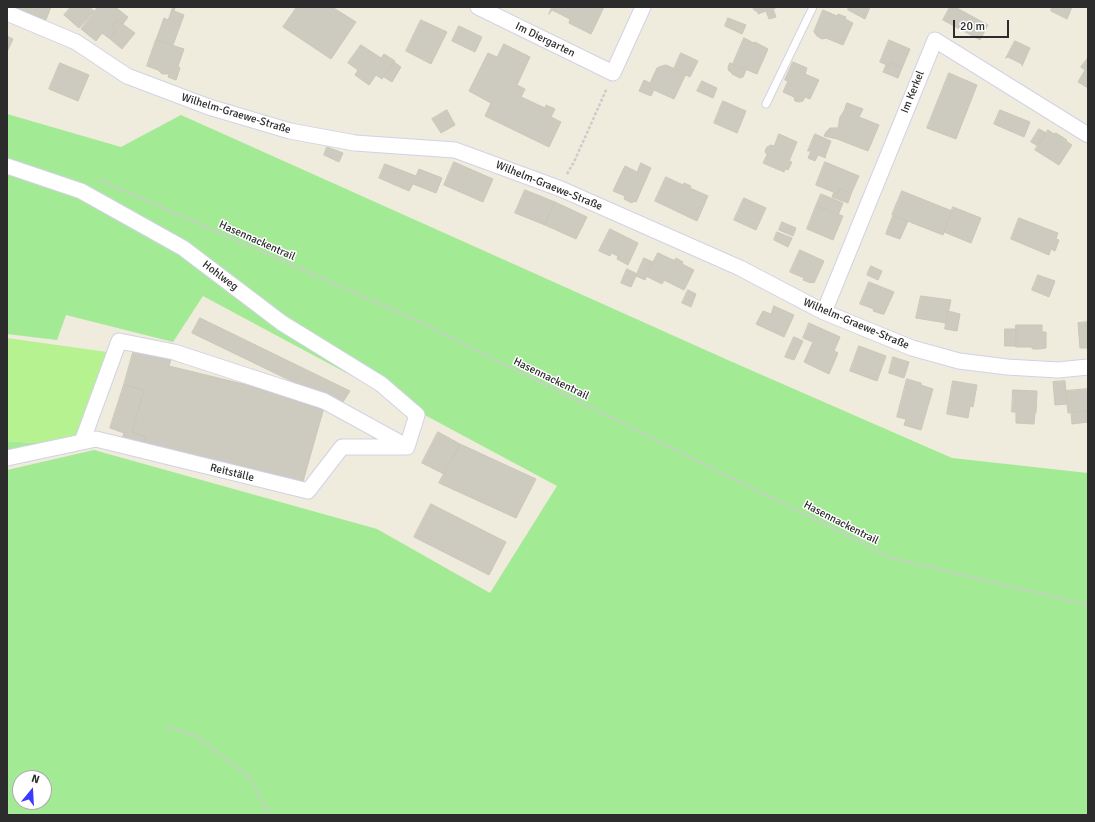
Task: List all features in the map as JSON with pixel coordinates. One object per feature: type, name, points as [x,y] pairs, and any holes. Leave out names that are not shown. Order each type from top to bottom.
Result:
[{"type":"street","name":"Im Diergarten","points":[[478,7],[613,73]]},
{"type":"street","points":[[613,73],[643,7]]},
{"type":"street","name":"Wilhelm-Graewe-Straße","points":[[7,13],[76,42],[127,76],[208,107],[290,132],[355,143],[455,150],[561,189],[740,268],[824,312],[912,348],[959,361],[1014,368],[1058,370],[1088,367]]},
{"type":"street","name":"Im Kerkel","points":[[824,312],[935,40],[1088,135]]},
{"type":"street","name":"Hohlweg","points":[[7,166],[81,191],[183,248],[282,322],[381,384],[417,416],[407,447]]},
{"type":"street","points":[[82,442],[119,341],[174,352],[324,401],[407,447]]},
{"type":"street","name":"Reitställe","points":[[7,458],[96,439],[308,491],[342,447],[407,447]]},
{"type":"lane","points":[[766,104],[813,7]]},
{"type":"path","points":[[561,189],[613,73]]},
{"type":"path","name":"Hasennackentrail","points":[[97,179],[414,319],[892,558],[1088,605]]},
{"type":"path","points":[[167,726],[196,736],[250,778],[270,815]]},
{"type":"green space","points":[[7,114],[121,147],[181,115],[730,361],[952,458],[1088,473],[1088,815],[7,815],[7,470],[94,450],[377,529],[490,593],[557,486],[203,296],[173,342],[66,315],[57,340],[7,334]]},
{"type":"green space","points":[[7,338],[107,352],[78,437],[46,444],[7,441]]},
{"type":"green space","points":[[7,441],[46,444],[7,452]]},
{"type":"building","points":[[7,7],[51,7],[45,22]]},
{"type":"building","points":[[71,7],[89,7],[94,11],[79,28],[64,15]]},
{"type":"building","points":[[98,7],[115,7],[128,17],[123,24],[117,20],[112,27],[116,30],[110,39],[102,33],[96,41],[81,29]]},
{"type":"building","points":[[173,7],[175,8],[174,11],[184,15],[173,45],[156,40],[164,18],[168,20]]},
{"type":"building","points":[[297,7],[332,7],[356,22],[331,59],[283,27]]},
{"type":"building","points":[[552,7],[604,7],[591,34],[569,23],[570,19],[552,10],[549,14]]},
{"type":"building","points":[[753,7],[778,7],[773,9],[776,17],[769,19],[766,11],[758,14]]},
{"type":"building","points":[[849,7],[870,7],[865,19],[848,10]]},
{"type":"building","points":[[950,7],[955,7],[988,25],[980,40],[943,20]]},
{"type":"building","points":[[1052,7],[1072,7],[1067,19],[1051,11]]},
{"type":"building","points":[[823,10],[837,16],[838,14],[846,17],[845,19],[853,23],[843,45],[826,38],[822,39],[814,32]]},
{"type":"building","points":[[728,18],[746,25],[742,34],[725,26]]},
{"type":"building","points":[[117,20],[135,33],[122,49],[110,39],[116,30],[112,27]]},
{"type":"building","points":[[421,20],[447,32],[431,64],[406,51]]},
{"type":"building","points":[[459,26],[482,37],[475,52],[452,41]]},
{"type":"building","points":[[7,36],[13,39],[7,52]]},
{"type":"building","points":[[744,38],[768,49],[757,74],[733,64]]},
{"type":"building","points":[[156,40],[184,49],[178,66],[180,68],[176,80],[168,77],[169,74],[162,74],[158,70],[147,66]]},
{"type":"building","points":[[889,40],[910,49],[902,68],[891,62],[889,66],[880,62]]},
{"type":"building","points":[[1015,41],[1030,48],[1022,66],[1022,64],[1008,57],[1006,58]]},
{"type":"building","points":[[504,44],[530,57],[517,85],[525,89],[521,97],[545,108],[546,105],[555,109],[551,117],[561,122],[549,147],[485,116],[491,103],[469,91],[488,53],[497,57]]},
{"type":"building","points":[[361,45],[381,58],[384,54],[395,61],[382,79],[376,75],[369,85],[355,75],[358,70],[348,63]]},
{"type":"building","points":[[681,53],[698,61],[690,77],[674,69]]},
{"type":"building","points":[[1088,58],[1088,88],[1078,82],[1085,70],[1081,67]]},
{"type":"building","points":[[394,62],[401,67],[392,82],[384,77]]},
{"type":"building","points":[[793,62],[807,68],[805,74],[819,80],[810,99],[805,97],[803,101],[795,101],[794,97],[783,92],[788,81],[785,80]]},
{"type":"building","points":[[891,62],[902,68],[898,78],[883,72],[886,65],[889,66]]},
{"type":"building","points":[[60,63],[89,75],[78,101],[49,89]]},
{"type":"building","points":[[730,63],[746,70],[743,77],[740,78],[729,71],[728,68]]},
{"type":"building","points":[[666,65],[686,74],[674,99],[654,90],[651,96],[639,91],[644,80],[650,83],[657,68]]},
{"type":"building","points":[[949,73],[977,85],[956,139],[927,128]]},
{"type":"building","points":[[702,81],[717,88],[713,98],[697,91]]},
{"type":"building","points":[[723,101],[746,111],[737,133],[714,123]]},
{"type":"building","points":[[847,103],[863,109],[859,117],[879,125],[868,151],[837,139],[824,136],[830,128],[838,128],[840,117]]},
{"type":"building","points":[[447,110],[455,125],[441,133],[432,119]]},
{"type":"building","points":[[1000,110],[1030,122],[1024,137],[994,124]]},
{"type":"building","points":[[1039,129],[1046,133],[1038,146],[1031,142]]},
{"type":"building","points":[[1048,130],[1054,134],[1056,133],[1072,145],[1059,165],[1035,150]]},
{"type":"building","points":[[779,134],[797,142],[789,161],[792,162],[788,170],[785,169],[784,172],[763,163],[767,155],[765,151],[767,147],[771,145],[774,146]]},
{"type":"building","points":[[815,134],[831,141],[825,157],[826,158],[818,155],[815,161],[808,158],[811,151],[808,151]]},
{"type":"building","points":[[327,147],[343,153],[339,162],[324,155]]},
{"type":"building","points":[[454,162],[493,179],[483,202],[444,185]]},
{"type":"building","points":[[825,162],[859,176],[851,194],[840,189],[838,194],[816,185]]},
{"type":"building","points":[[641,163],[651,168],[636,202],[634,201],[632,203],[624,199],[625,196],[613,191],[625,166],[637,172]]},
{"type":"building","points":[[385,164],[416,176],[419,169],[442,178],[436,193],[413,184],[409,191],[379,178]]},
{"type":"building","points":[[666,177],[683,185],[684,183],[691,186],[690,188],[708,196],[697,221],[655,201]]},
{"type":"building","points":[[840,189],[851,194],[848,203],[832,197],[834,192],[838,194]]},
{"type":"building","points":[[525,190],[555,202],[545,225],[515,213]]},
{"type":"building","points":[[902,191],[952,211],[943,235],[892,215]]},
{"type":"building","points":[[821,194],[843,203],[838,215],[816,206]]},
{"type":"building","points":[[744,198],[766,208],[756,230],[734,220]]},
{"type":"building","points":[[555,202],[587,217],[576,239],[545,225]]},
{"type":"building","points":[[816,206],[843,216],[833,240],[807,229]]},
{"type":"building","points":[[953,207],[981,218],[971,243],[944,232]]},
{"type":"building","points":[[893,216],[908,221],[900,239],[886,234]]},
{"type":"building","points":[[1019,218],[1058,233],[1056,239],[1059,240],[1055,251],[1051,249],[1049,255],[1011,239]]},
{"type":"building","points":[[782,222],[796,228],[793,236],[779,230]]},
{"type":"building","points":[[610,229],[638,243],[628,265],[617,259],[618,256],[611,253],[610,256],[599,251]]},
{"type":"building","points":[[777,232],[792,238],[788,247],[774,240]]},
{"type":"building","points":[[800,250],[824,261],[814,283],[803,280],[804,278],[790,272]]},
{"type":"building","points":[[658,253],[673,260],[676,258],[683,262],[682,264],[694,270],[684,290],[664,280],[662,284],[646,276]]},
{"type":"building","points":[[644,258],[653,262],[645,280],[636,276]]},
{"type":"building","points":[[871,266],[882,271],[878,280],[867,275]]},
{"type":"building","points":[[627,269],[637,274],[631,287],[621,283]]},
{"type":"building","points":[[1038,275],[1055,281],[1049,297],[1032,290]]},
{"type":"building","points":[[869,282],[894,292],[884,314],[873,311],[874,309],[860,304]]},
{"type":"building","points":[[688,290],[696,294],[691,307],[682,303]]},
{"type":"building","points":[[921,296],[951,300],[946,323],[916,318]]},
{"type":"building","points":[[774,306],[794,315],[784,337],[756,324],[763,311],[771,314]]},
{"type":"building","points":[[948,311],[960,314],[957,331],[945,329]]},
{"type":"building","points":[[200,318],[350,391],[341,405],[192,333]]},
{"type":"building","points":[[1088,322],[1088,348],[1080,348],[1078,323]]},
{"type":"building","points":[[809,323],[840,337],[834,351],[838,353],[829,374],[804,362],[813,342],[803,338]]},
{"type":"building","points":[[1016,325],[1042,325],[1042,332],[1046,332],[1046,348],[1033,349],[1031,347],[1016,347]]},
{"type":"building","points":[[1005,329],[1016,329],[1016,346],[1005,346]]},
{"type":"building","points":[[794,337],[803,341],[794,360],[785,357]]},
{"type":"building","points":[[859,346],[886,356],[877,381],[850,371]]},
{"type":"building","points":[[134,349],[171,359],[169,366],[325,404],[302,485],[144,444],[146,437],[132,432],[144,390],[124,385]]},
{"type":"building","points":[[893,357],[909,362],[904,378],[889,373]]},
{"type":"building","points":[[907,379],[921,383],[921,385],[933,389],[921,430],[904,425],[906,419],[897,417]]},
{"type":"building","points":[[953,381],[977,385],[973,407],[970,406],[968,418],[947,414]]},
{"type":"building","points":[[1065,381],[1067,404],[1055,405],[1053,382]]},
{"type":"building","points":[[124,385],[144,390],[132,432],[146,437],[144,445],[122,439],[124,433],[110,428]]},
{"type":"building","points":[[1088,389],[1088,411],[1068,413],[1066,391]]},
{"type":"building","points":[[1013,390],[1037,391],[1034,424],[1016,423],[1016,412],[1012,412]]},
{"type":"building","points":[[1088,411],[1088,422],[1072,424],[1071,413]]},
{"type":"building","points":[[438,432],[460,444],[444,474],[422,463]]},
{"type":"building","points":[[460,444],[536,479],[516,518],[439,483]]},
{"type":"building","points":[[431,504],[506,542],[489,575],[414,537]]}]
